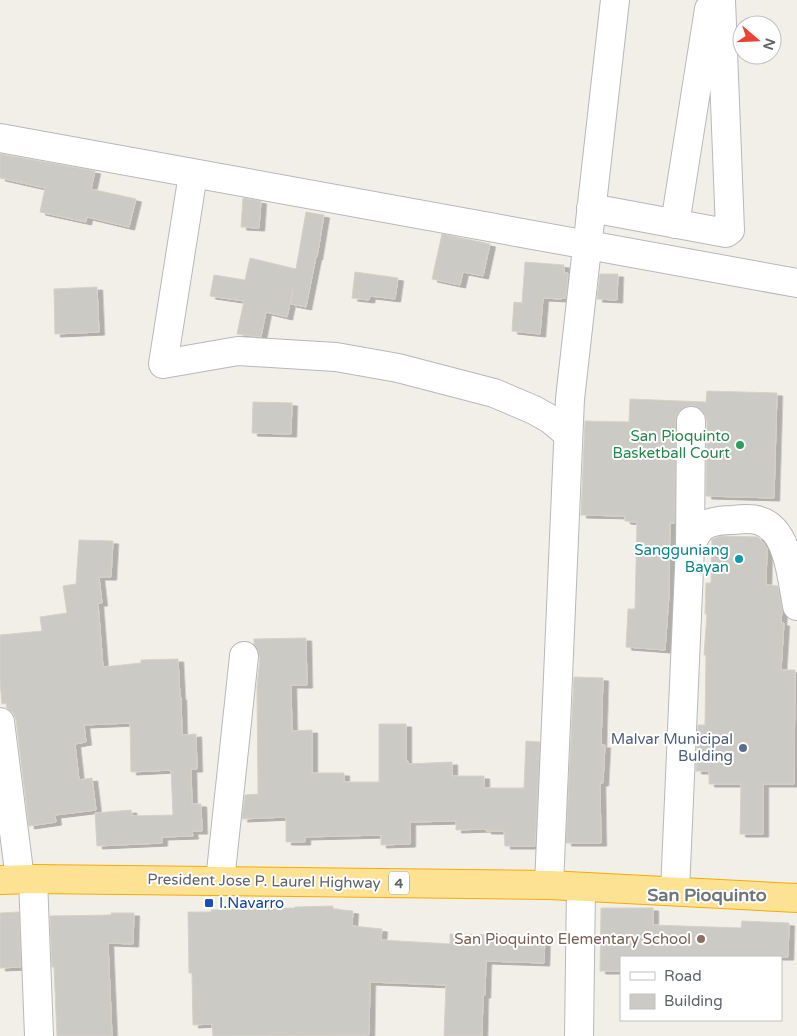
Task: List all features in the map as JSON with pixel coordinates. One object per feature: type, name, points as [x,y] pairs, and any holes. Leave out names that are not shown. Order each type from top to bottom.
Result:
[{"type":"highway","name":"President Jose P. Laurel Highway","points":[[18,879],[549,885],[797,898]]},
{"type":"street","points":[[549,885],[570,399],[615,0]]},
{"type":"street","points":[[675,224],[711,0]]},
{"type":"street","points":[[592,208],[726,233],[730,230],[721,0]]},
{"type":"street","points":[[0,138],[797,283]]},
{"type":"street","points":[[193,174],[163,364],[238,351],[345,358],[398,368],[494,393],[534,410],[550,419],[568,434]]},
{"type":"street","points":[[675,891],[690,546],[691,421]]},
{"type":"street","points":[[690,546],[702,528],[714,522],[741,519],[760,520],[778,534],[783,545],[797,606]]},
{"type":"street","points":[[220,881],[244,656]]},
{"type":"street","points":[[0,722],[39,1036]]},
{"type":"street","points":[[579,1036],[581,887]]},
{"type":"building","points":[[0,154],[95,171],[91,189],[136,199],[129,227],[87,217],[86,222],[40,212],[45,188],[0,178]]},
{"type":"building","points":[[243,198],[261,201],[259,228],[241,227]]},
{"type":"building","points":[[306,212],[324,215],[306,307],[291,304],[293,289],[287,317],[266,312],[261,337],[237,334],[244,301],[210,296],[214,275],[245,280],[250,258],[296,269]]},
{"type":"building","points":[[442,234],[490,244],[483,276],[463,272],[460,285],[432,279]]},
{"type":"building","points":[[525,262],[564,265],[564,273],[568,273],[566,298],[543,298],[540,334],[512,331],[514,302],[522,303]]},
{"type":"building","points":[[355,272],[398,278],[395,299],[370,296],[369,300],[352,298]]},
{"type":"building","points":[[600,274],[618,274],[617,300],[597,299]]},
{"type":"building","points":[[97,287],[99,332],[55,334],[54,289]]},
{"type":"building","points":[[707,391],[777,393],[774,498],[706,496],[707,421],[705,414],[699,408],[692,405],[684,407],[678,413],[675,421],[675,523],[670,523],[669,595],[665,650],[626,647],[628,609],[635,609],[637,522],[625,521],[625,516],[581,515],[585,421],[629,422],[630,399],[706,402]]},
{"type":"building","points":[[253,402],[292,403],[291,434],[252,433]]},
{"type":"building","points":[[721,536],[758,537],[767,549],[766,585],[778,586],[782,609],[781,623],[784,623],[781,670],[795,670],[794,784],[763,784],[763,834],[740,834],[741,784],[709,784],[709,771],[696,771],[698,725],[705,725],[706,583],[711,583],[712,539]]},
{"type":"building","points":[[79,540],[113,541],[111,577],[99,577],[102,603],[98,603],[103,667],[141,663],[141,660],[178,659],[182,735],[196,734],[197,769],[191,769],[192,804],[201,804],[202,831],[192,831],[193,836],[162,837],[162,843],[97,846],[95,813],[131,810],[132,816],[173,815],[171,770],[131,772],[130,723],[84,725],[86,742],[75,744],[79,780],[92,778],[96,810],[55,815],[56,822],[29,826],[16,720],[13,713],[7,708],[6,703],[2,704],[0,635],[42,631],[40,617],[67,613],[63,586],[76,584]]},
{"type":"building","points":[[306,638],[307,685],[291,685],[292,731],[312,730],[312,773],[344,773],[344,782],[379,782],[379,724],[406,724],[406,761],[408,761],[408,764],[452,762],[452,776],[484,776],[484,788],[524,788],[526,741],[540,742],[535,846],[505,846],[504,831],[486,831],[486,829],[456,830],[456,821],[410,822],[410,844],[381,845],[381,835],[305,837],[305,842],[286,842],[286,817],[242,819],[245,795],[258,794],[257,686],[260,658],[258,650],[254,645],[254,639]]},
{"type":"building","points":[[574,677],[603,678],[601,745],[605,745],[603,783],[600,783],[601,843],[566,843]]},
{"type":"building","points":[[333,906],[333,909],[353,911],[352,926],[382,929],[381,940],[450,944],[450,934],[545,936],[544,963],[486,961],[482,1036],[444,1036],[446,985],[370,982],[369,1035],[213,1036],[212,1024],[193,1025],[192,973],[189,973],[188,912]]},
{"type":"building","points":[[601,908],[653,908],[653,925],[741,928],[742,921],[789,923],[788,957],[620,956],[620,971],[600,971]]},
{"type":"building","points":[[19,912],[21,967],[0,968],[0,913]]},
{"type":"building","points":[[111,913],[134,913],[133,944],[108,943],[112,1036],[57,1036],[50,916],[111,915]]},
{"type":"place","name":"San Pioquinto Basketball Court","points":[[740,445]]},
{"type":"place","name":"Sangguniang Bayan","points":[[739,559]]},
{"type":"place","name":"Malvar Municipal Bulding","points":[[743,748]]},
{"type":"place","name":"I.Navarro","points":[[209,903]]},
{"type":"place","name":"San Pioquinto Elementary School","points":[[701,939]]},
{"type":"district","name":"San Pioquinto","points":[[707,895]]}]
